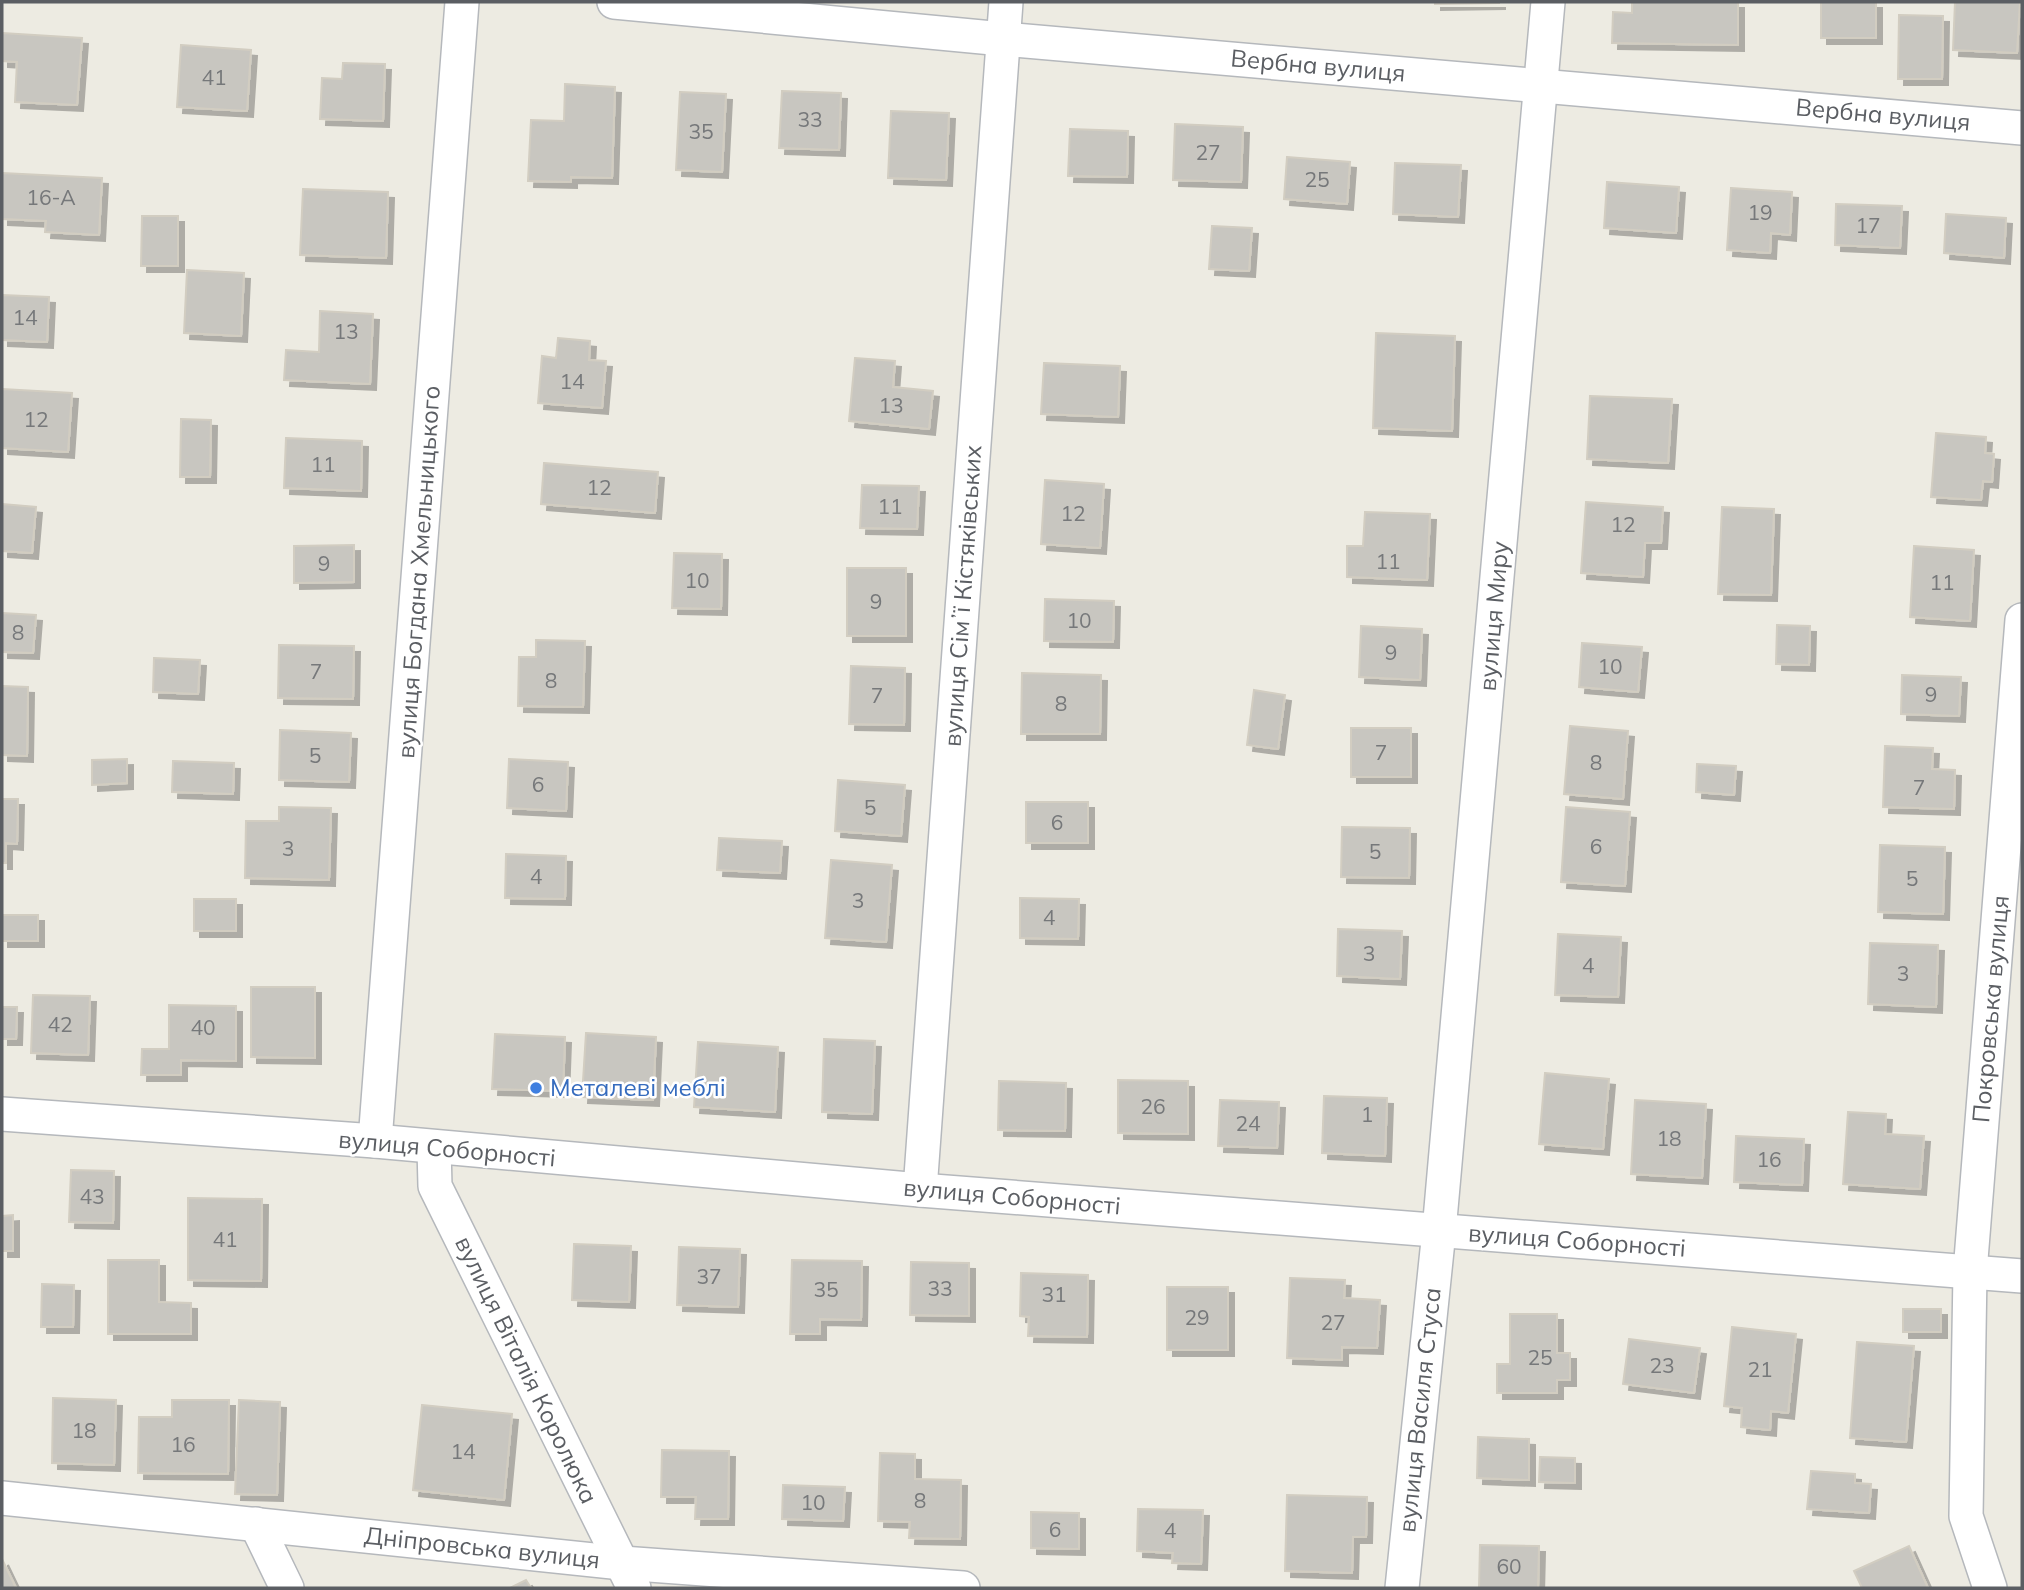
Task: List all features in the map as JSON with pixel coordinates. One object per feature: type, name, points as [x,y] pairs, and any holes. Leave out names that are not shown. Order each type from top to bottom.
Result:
[{"type":"street","name":"вулиця Богдана Хмельницького","points":[[375,1141],[462,2]]},
{"type":"street","name":"Вербна вулиця","points":[[614,2],[1003,39],[2022,128]]},
{"type":"street","name":"вулиця Сімʼї Кістяківських","points":[[920,1190],[1006,2]]},
{"type":"street","name":"вулиця Миру","points":[[1439,1231],[1548,2]]},
{"type":"street","name":"Покровська вулиця","points":[[1990,1588],[1966,1516],[1970,1272],[2022,620]]},
{"type":"street","name":"вулиця Соборності","points":[[2,1114],[375,1141],[920,1190],[2022,1276]]},
{"type":"street","name":"вулиця Віталія Королюка","points":[[434,1148],[435,1186],[628,1576]]},
{"type":"street","name":"вулиця Василя Стуса","points":[[1402,1588],[1439,1231]]},
{"type":"street","name":"Дніпровська вулиця","points":[[2,1498],[256,1524],[628,1576],[963,1588]]},
{"type":"street","points":[[256,1524],[287,1588]]},
{"type":"building","points":[[1499,2],[1499,3],[1435,4]]},
{"type":"building","points":[[1632,2],[1738,2],[1738,45],[1612,43],[1613,12],[1632,13]]},
{"type":"building","points":[[1821,2],[1876,2],[1876,38],[1821,38]]},
{"type":"building","points":[[1955,2],[2020,2],[2017,53],[1953,50]]},
{"type":"building","points":[[1899,15],[1943,16],[1942,79],[1898,79]]},
{"type":"building","points":[[2,33],[82,38],[77,105],[15,102],[17,62],[2,61]]},
{"type":"building","points":[[181,45],[251,50],[247,111],[177,107]]},
{"type":"building","points":[[343,63],[385,64],[383,121],[320,119],[322,78],[342,79]]},
{"type":"building","points":[[565,84],[615,87],[612,178],[571,177],[571,182],[528,181],[531,120],[564,121]]},
{"type":"building","points":[[782,91],[841,93],[839,150],[779,148]]},
{"type":"building","points":[[680,92],[726,94],[722,172],[676,170]]},
{"type":"building","points":[[891,111],[949,113],[946,180],[888,178]]},
{"type":"building","points":[[1175,124],[1243,127],[1241,182],[1173,180]]},
{"type":"building","points":[[1070,129],[1128,131],[1127,177],[1068,176]]},
{"type":"building","points":[[1287,157],[1350,162],[1347,204],[1284,199]]},
{"type":"building","points":[[1395,163],[1461,165],[1458,217],[1393,214]]},
{"type":"building","points":[[2,173],[102,178],[99,235],[45,232],[46,221],[2,219]]},
{"type":"building","points":[[1607,182],[1679,187],[1676,233],[1604,228]]},
{"type":"building","points":[[1731,188],[1792,192],[1790,235],[1771,233],[1770,253],[1727,250]]},
{"type":"building","points":[[303,189],[388,192],[386,258],[300,255]]},
{"type":"building","points":[[1836,204],[1902,206],[1900,248],[1835,245]]},
{"type":"building","points":[[1946,214],[2006,218],[2004,258],[1944,253]]},
{"type":"building","points":[[142,216],[178,216],[178,266],[141,266]]},
{"type":"building","points":[[1212,226],[1252,228],[1249,271],[1209,269]]},
{"type":"building","points":[[187,270],[244,273],[241,336],[184,333]]},
{"type":"building","points":[[2,295],[49,297],[47,342],[2,340]]},
{"type":"building","points":[[320,311],[373,314],[370,384],[284,380],[286,350],[319,352]]},
{"type":"building","points":[[1376,333],[1455,336],[1452,431],[1373,428]]},
{"type":"building","points":[[558,338],[590,341],[589,360],[606,361],[602,408],[538,403],[542,356],[556,358]]},
{"type":"building","points":[[855,358],[895,361],[893,387],[933,391],[929,429],[849,421]]},
{"type":"building","points":[[1044,363],[1120,366],[1118,417],[1041,414]]},
{"type":"building","points":[[2,389],[72,393],[68,452],[2,448]]},
{"type":"building","points":[[1590,396],[1672,399],[1668,463],[1587,459]]},
{"type":"building","points":[[181,419],[211,420],[210,477],[180,477]]},
{"type":"building","points":[[1936,433],[1986,437],[1985,453],[1994,454],[1992,482],[1983,481],[1981,500],[1931,497]]},
{"type":"building","points":[[286,438],[362,441],[361,491],[284,488]]},
{"type":"building","points":[[544,463],[658,472],[655,513],[541,504]]},
{"type":"building","points":[[1045,480],[1104,484],[1100,548],[1041,544]]},
{"type":"building","points":[[862,485],[919,486],[917,529],[860,528]]},
{"type":"building","points":[[1586,502],[1663,507],[1661,543],[1645,543],[1643,577],[1581,573]]},
{"type":"building","points":[[2,504],[36,507],[32,553],[2,551]]},
{"type":"building","points":[[1722,507],[1774,509],[1771,595],[1718,594]]},
{"type":"building","points":[[1365,512],[1430,514],[1427,580],[1347,577],[1347,546],[1363,546]]},
{"type":"building","points":[[354,545],[354,582],[294,583],[294,546]]},
{"type":"building","points":[[1914,546],[1974,550],[1970,621],[1910,617]]},
{"type":"building","points":[[674,553],[722,554],[721,609],[672,608]]},
{"type":"building","points":[[847,568],[906,568],[906,636],[847,636]]},
{"type":"building","points":[[1045,599],[1114,601],[1113,642],[1044,641]]},
{"type":"building","points":[[2,613],[36,615],[33,653],[2,652]]},
{"type":"building","points":[[1777,625],[1810,626],[1809,665],[1776,664]]},
{"type":"building","points":[[1361,626],[1422,629],[1420,680],[1359,677]]},
{"type":"building","points":[[536,640],[585,641],[583,707],[518,706],[519,657],[536,657]]},
{"type":"building","points":[[1582,643],[1642,647],[1638,692],[1579,687]]},
{"type":"building","points":[[279,645],[354,646],[353,699],[278,698]]},
{"type":"building","points":[[154,658],[200,660],[198,694],[153,692]]},
{"type":"building","points":[[851,666],[905,668],[904,725],[849,724]]},
{"type":"building","points":[[1022,673],[1101,675],[1100,734],[1021,734]]},
{"type":"building","points":[[1902,675],[1961,677],[1959,716],[1901,714]]},
{"type":"building","points":[[2,686],[28,687],[27,756],[2,755]]},
{"type":"building","points":[[1254,690],[1285,695],[1278,749],[1247,745]]},
{"type":"building","points":[[1570,726],[1628,731],[1623,799],[1564,794]]},
{"type":"building","points":[[1351,728],[1411,728],[1411,777],[1351,777]]},
{"type":"building","points":[[280,730],[351,733],[349,782],[279,780]]},
{"type":"building","points":[[1885,746],[1933,748],[1932,769],[1955,770],[1954,809],[1883,807]]},
{"type":"building","points":[[127,759],[127,783],[92,785],[92,760]]},
{"type":"building","points":[[509,759],[568,762],[566,811],[507,808]]},
{"type":"building","points":[[173,761],[234,763],[233,794],[172,792]]},
{"type":"building","points":[[1697,764],[1736,766],[1734,795],[1696,792]]},
{"type":"building","points":[[838,780],[905,785],[901,836],[835,831]]},
{"type":"building","points":[[2,799],[18,799],[17,844],[6,843],[6,863],[2,863]]},
{"type":"building","points":[[1026,802],[1088,802],[1088,843],[1026,843]]},
{"type":"building","points":[[279,807],[331,808],[329,880],[245,878],[246,821],[279,821]]},
{"type":"building","points":[[1566,807],[1630,812],[1625,886],[1561,882]]},
{"type":"building","points":[[1342,827],[1410,828],[1409,878],[1341,877]]},
{"type":"building","points":[[719,838],[782,841],[780,873],[717,870]]},
{"type":"building","points":[[1880,845],[1945,847],[1943,914],[1878,912]]},
{"type":"building","points":[[506,854],[566,856],[565,899],[505,898]]},
{"type":"building","points":[[831,860],[892,865],[886,942],[825,938]]},
{"type":"building","points":[[1020,898],[1079,899],[1078,939],[1020,938]]},
{"type":"building","points":[[194,899],[236,899],[236,931],[194,931]]},
{"type":"building","points":[[2,915],[38,915],[38,941],[2,941]]},
{"type":"building","points":[[1338,929],[1402,931],[1400,979],[1337,976]]},
{"type":"building","points":[[1558,934],[1621,937],[1618,997],[1555,995]]},
{"type":"building","points":[[1870,943],[1938,945],[1936,1007],[1868,1004]]},
{"type":"building","points":[[251,987],[315,987],[315,1058],[251,1057]]},
{"type":"building","points":[[33,995],[90,996],[88,1055],[31,1053]]},
{"type":"building","points":[[169,1005],[236,1006],[236,1061],[181,1060],[181,1075],[141,1075],[142,1049],[169,1049]]},
{"type":"building","points":[[2,1007],[17,1007],[16,1039],[2,1039]]},
{"type":"building","points":[[586,1033],[656,1037],[653,1100],[582,1097]]},
{"type":"building","points":[[495,1034],[565,1037],[563,1091],[492,1089]]},
{"type":"building","points":[[824,1039],[875,1041],[872,1114],[822,1112]]},
{"type":"building","points":[[698,1042],[778,1047],[775,1112],[694,1107]]},
{"type":"building","points":[[1545,1073],[1609,1079],[1603,1149],[1539,1144]]},
{"type":"building","points":[[1118,1080],[1188,1081],[1188,1134],[1118,1133]]},
{"type":"building","points":[[999,1081],[1066,1083],[1065,1131],[998,1130]]},
{"type":"building","points":[[1324,1096],[1387,1098],[1385,1156],[1322,1153]]},
{"type":"building","points":[[1220,1100],[1279,1102],[1277,1148],[1218,1146]]},
{"type":"building","points":[[1635,1100],[1706,1104],[1702,1178],[1631,1174]]},
{"type":"building","points":[[1848,1112],[1886,1114],[1885,1134],[1924,1136],[1920,1189],[1843,1184]]},
{"type":"building","points":[[1736,1136],[1804,1139],[1802,1185],[1734,1182]]},
{"type":"building","points":[[71,1170],[114,1171],[113,1223],[69,1222]]},
{"type":"building","points":[[188,1198],[262,1199],[261,1281],[188,1280]]},
{"type":"building","points":[[13,1215],[13,1251],[2,1251],[2,1216]]},
{"type":"building","points":[[574,1244],[631,1246],[629,1302],[572,1300]]},
{"type":"building","points":[[679,1247],[740,1249],[738,1307],[677,1305]]},
{"type":"building","points":[[108,1260],[159,1260],[159,1302],[191,1303],[191,1334],[108,1334]]},
{"type":"building","points":[[792,1260],[862,1261],[861,1320],[820,1319],[820,1334],[790,1334]]},
{"type":"building","points":[[911,1262],[969,1263],[969,1316],[910,1315]]},
{"type":"building","points":[[1021,1273],[1088,1275],[1087,1337],[1028,1336],[1029,1317],[1020,1316]]},
{"type":"building","points":[[1290,1278],[1345,1280],[1344,1298],[1380,1300],[1377,1348],[1342,1347],[1342,1360],[1287,1358]]},
{"type":"building","points":[[42,1284],[74,1285],[73,1327],[41,1327]]},
{"type":"building","points":[[1167,1287],[1228,1287],[1228,1350],[1167,1350]]},
{"type":"building","points":[[1903,1309],[1941,1309],[1941,1332],[1903,1332]]},
{"type":"building","points":[[1510,1314],[1557,1314],[1557,1353],[1570,1353],[1570,1380],[1557,1380],[1557,1393],[1497,1393],[1497,1364],[1510,1364]]},
{"type":"building","points":[[1732,1327],[1796,1334],[1788,1413],[1771,1411],[1770,1430],[1741,1427],[1742,1408],[1724,1406]]},
{"type":"building","points":[[1629,1339],[1700,1348],[1694,1393],[1623,1384]]},
{"type":"building","points":[[1857,1342],[1914,1346],[1906,1442],[1850,1438]]},
{"type":"building","points":[[53,1398],[116,1400],[114,1465],[52,1463]]},
{"type":"building","points":[[172,1400],[229,1400],[228,1474],[138,1473],[139,1417],[172,1417]]},
{"type":"building","points":[[239,1400],[280,1402],[277,1495],[235,1494]]},
{"type":"building","points":[[422,1405],[512,1414],[504,1500],[413,1490]]},
{"type":"building","points":[[1478,1437],[1529,1439],[1529,1480],[1477,1478]]},
{"type":"building","points":[[662,1450],[729,1451],[728,1519],[695,1519],[696,1497],[661,1497]]},
{"type":"building","points":[[880,1453],[915,1454],[915,1479],[961,1480],[960,1539],[909,1538],[910,1522],[878,1521]]},
{"type":"building","points":[[1540,1457],[1575,1458],[1575,1483],[1539,1482]]},
{"type":"building","points":[[1811,1471],[1855,1474],[1855,1483],[1871,1484],[1869,1513],[1807,1509]]},
{"type":"building","points":[[783,1485],[845,1487],[843,1521],[782,1519]]},
{"type":"building","points":[[1287,1495],[1367,1497],[1366,1537],[1353,1537],[1352,1573],[1285,1571]]},
{"type":"building","points":[[1138,1509],[1203,1510],[1201,1564],[1172,1563],[1173,1553],[1137,1551]]},
{"type":"building","points":[[1031,1512],[1079,1513],[1079,1549],[1031,1548]]},
{"type":"building","points":[[1480,1545],[1539,1546],[1538,1588],[1479,1588]]},
{"type":"building","points":[[1909,1546],[1928,1588],[1862,1588],[1854,1571]]},
{"type":"building","points":[[2,1559],[16,1588],[2,1588]]},
{"type":"building","points":[[526,1580],[531,1588],[510,1588]]},
{"type":"place","name":"Металеві меблі","points":[[536,1088]]}]
